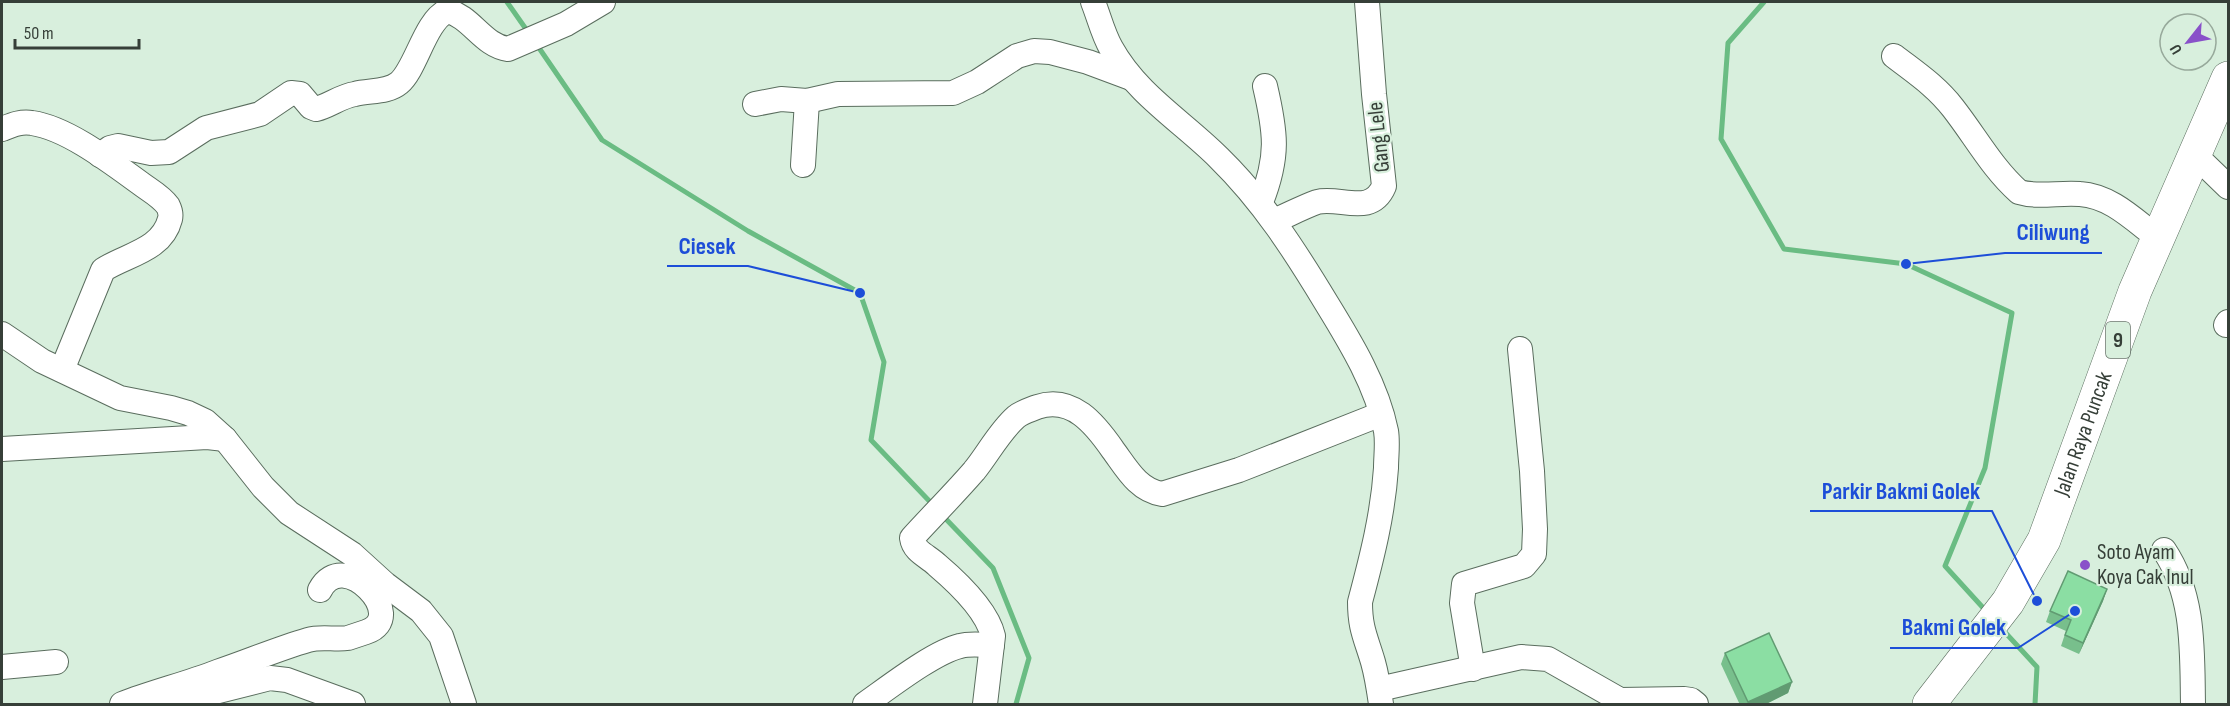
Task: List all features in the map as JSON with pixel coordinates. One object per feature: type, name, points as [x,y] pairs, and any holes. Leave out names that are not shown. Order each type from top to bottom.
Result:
[{"type":"highway","name":"Jalan Raya Puncak","points":[[1936,696],[2008,602],[2029,568],[2051,524],[2135,291],[2229,78]]},
{"type":"street","points":[[100,155],[118,146],[151,153],[169,152],[206,128],[260,114],[291,93],[300,94],[311,107],[316,109],[352,94],[386,90],[401,81],[433,25],[447,10],[459,15],[493,43],[508,49],[566,24],[603,2]]},
{"type":"street","points":[[1093,2],[1110,47],[1131,78],[1150,98],[1214,152],[1268,212],[1345,333],[1364,370],[1386,433],[1383,507],[1360,602],[1363,633],[1373,662],[1380,697],[1521,657],[1548,659],[1620,700],[1684,699],[1696,705]]},
{"type":"street","name":"Gang Lele","points":[[1268,212],[1321,201],[1346,204],[1373,200],[1382,192],[1384,186],[1367,2]]},
{"type":"street","points":[[755,104],[781,99],[807,101],[838,94],[953,93],[977,82],[1017,56],[1034,51],[1050,52],[1088,62],[1131,78]]},
{"type":"street","points":[[1894,57],[1936,89],[1979,146],[2019,192],[2098,197],[2113,204],[2158,238]]},
{"type":"street","points":[[1265,86],[1274,127],[1268,212]]},
{"type":"street","points":[[803,165],[807,101]]},
{"type":"street","points":[[2,129],[20,123],[32,123],[63,133],[100,155],[162,199],[170,210],[170,218],[161,235],[149,247],[132,258],[117,262],[103,270],[62,370]]},
{"type":"street","points":[[2194,154],[2229,187]]},
{"type":"street","points":[[2,334],[42,361],[120,398],[188,413],[205,422],[225,439],[269,493],[289,513],[352,554],[430,620],[441,636],[464,705]]},
{"type":"street","points":[[1473,669],[1462,603],[1464,584],[1524,566],[1534,554],[1532,471],[1520,349]]},
{"type":"street","points":[[985,705],[993,636],[990,626],[969,595],[936,563],[916,549],[912,538],[974,470],[1015,418],[1045,405],[1066,406],[1084,415],[1101,433],[1141,486],[1162,494],[1239,470],[1381,414]]},
{"type":"street","points":[[2,448],[207,437],[225,439]]},
{"type":"street","points":[[2164,550],[2176,569],[2187,604],[2191,635],[2193,705]]},
{"type":"street","points":[[145,703],[310,639],[348,638],[371,630],[380,621],[381,606],[375,595],[361,582],[345,576],[334,576],[324,583],[320,590]]},
{"type":"street","points":[[865,705],[907,675],[948,650],[966,645],[992,645]]},
{"type":"street","points":[[2,667],[56,662]]},
{"type":"street","points":[[145,703],[270,678],[287,680],[353,705]]},
{"type":"building","points":[[2068,571],[2107,589],[2083,643],[2065,635],[2071,620],[2050,611]]},
{"type":"building","points":[[1769,633],[1792,682],[1748,702],[1725,653]]},
{"type":"waterway","points":[[507,2],[528,32]]},
{"type":"waterway","points":[[1764,2],[1728,43],[1721,139],[1784,249],[1906,264],[2012,313],[1985,468],[1945,566],[1986,611]]},
{"type":"waterway","points":[[537,45],[602,140],[748,231],[860,293],[884,362],[871,440],[935,507]]},
{"type":"waterway","points":[[943,516],[993,568],[1029,658],[1016,704]]},
{"type":"waterway","points":[[2002,629],[2037,667],[2035,704]]},
{"type":"place","name":"Ciliwung","points":[[1906,264]]},
{"type":"place","name":"Ciesek","points":[[860,293]]},
{"type":"place","name":"Soto Ayam Koya Cak Inul","points":[[2085,565]]},
{"type":"place","name":"Parkir Bakmi Golek","points":[[2037,601]]},
{"type":"place","name":"Bakmi Golek","points":[[2075,611]]}]
